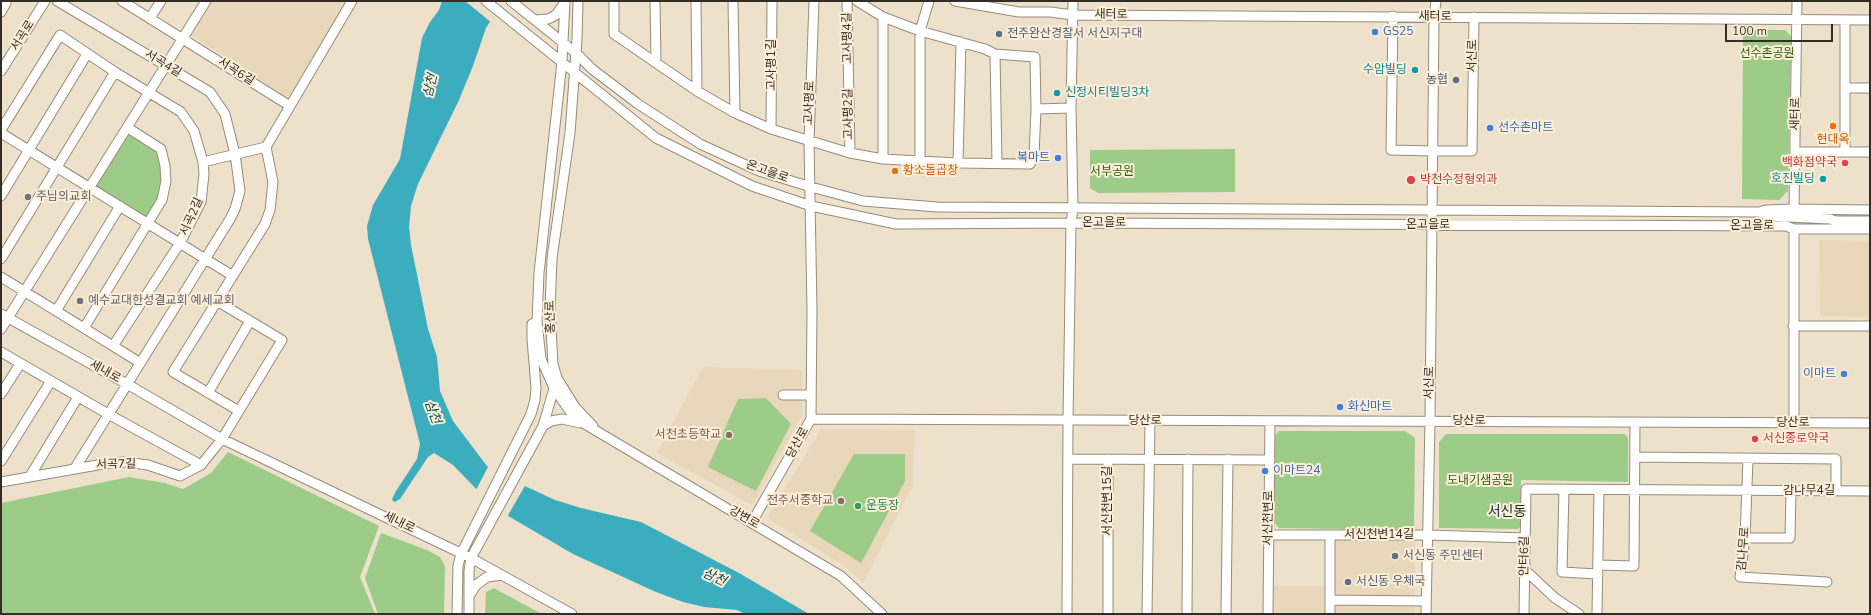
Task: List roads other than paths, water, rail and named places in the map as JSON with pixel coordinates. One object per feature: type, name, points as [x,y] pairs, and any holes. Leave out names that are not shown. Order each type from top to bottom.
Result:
[{"type":"street","name":"서곡로","points":[[1,71],[45,1]]},
{"type":"street","name":"서곡4길","points":[[57,1],[210,92],[225,114],[235,154],[240,191],[235,209],[139,362],[127,384]]},
{"type":"street","name":"서곡6길","points":[[123,1],[290,106]]},
{"type":"street","points":[[150,18],[161,1]]},
{"type":"street","points":[[1,329],[4,316],[24,291],[128,128],[206,1]]},
{"type":"street","points":[[239,411],[173,372],[265,224],[270,210],[273,182],[266,147],[352,1]]},
{"type":"street","name":"온고을로","points":[[486,1],[656,138],[752,186],[811,206],[896,224],[1070,223],[1790,228],[1870,230]]},
{"type":"street","name":"온고을로","points":[[511,1],[576,53],[592,69],[638,104],[700,144],[759,171],[811,188],[863,201],[937,207],[1758,212],[1766,210],[1794,209],[1870,210]]},
{"type":"street","name":"홍산로","points":[[469,614],[469,571],[471,558],[543,426],[557,378],[553,364],[550,310],[552,258],[570,133],[578,1]]},
{"type":"street","points":[[614,1],[614,34],[697,90],[735,113],[771,130],[809,141]]},
{"type":"street","points":[[656,1],[656,62]]},
{"type":"street","points":[[696,1],[697,90]]},
{"type":"street","points":[[733,1],[735,113]]},
{"type":"street","name":"고사평1길","points":[[771,130],[772,1]]},
{"type":"street","name":"고사평로","points":[[811,206],[809,141],[814,1]]},
{"type":"street","name":"고사평4길","points":[[847,1],[848,76]]},
{"type":"street","name":"고사평4길","points":[[857,1],[884,17],[920,31],[985,49],[995,54],[1035,57],[1036,109]]},
{"type":"street","points":[[920,162],[920,31],[929,1]]},
{"type":"street","name":"새터로","points":[[955,1],[1012,11],[1050,12],[1073,15],[1870,20]]},
{"type":"street","points":[[1073,1],[1071,108],[1073,208]]},
{"type":"street","name":"서신로","points":[[1426,614],[1430,421],[1434,17],[1436,1]]},
{"type":"street","name":"새터로","points":[[1794,209],[1797,1]]},
{"type":"street","points":[[1,12],[4,2]]},
{"type":"street","points":[[535,20],[548,19],[556,15],[565,2]]},
{"type":"street","name":"홍산로","points":[[457,614],[458,566],[461,554],[532,414],[536,388],[532,324],[537,322],[538,273],[564,44],[565,2]]},
{"type":"street","points":[[1393,16],[1391,150],[1433,151]]},
{"type":"street","points":[[883,158],[884,17]]},
{"type":"street","name":"서신로","points":[[1433,151],[1472,151],[1474,17]]},
{"type":"street","points":[[1845,20],[1845,152]]},
{"type":"street","name":"서곡2길","points":[[113,346],[180,243],[201,202],[204,174],[203,162],[194,131],[181,112],[115,72],[60,35],[1,131],[57,168],[120,206],[180,243],[205,259],[233,276]]},
{"type":"street","points":[[958,163],[961,42]]},
{"type":"street","points":[[1,196],[87,54]]},
{"type":"street","points":[[995,54],[996,163]]},
{"type":"street","points":[[1,259],[115,72]]},
{"type":"street","name":"고사평2길","points":[[848,76],[850,153]]},
{"type":"street","points":[[1846,88],[1870,88]]},
{"type":"street","points":[[1036,109],[1071,108]]},
{"type":"street","name":"고사평2길","points":[[809,141],[850,153],[920,162],[1030,164],[1034,156],[1036,109]]},
{"type":"street","points":[[84,328],[149,224],[162,200],[166,182],[161,149],[128,128]]},
{"type":"street","points":[[203,162],[266,147]]},
{"type":"street","points":[[1795,152],[1870,152]]},
{"type":"street","points":[[56,311],[120,206]]},
{"type":"street","points":[[811,206],[811,419]]},
{"type":"street","name":"온고을로","points":[[1068,421],[1070,223],[1073,208]]},
{"type":"street","name":"온고을로","points":[[1758,212],[1768,216],[1830,219],[1836,221]]},
{"type":"street","name":"온고을로","points":[[1790,228],[1791,224],[1829,223],[1836,221],[1870,221]]},
{"type":"street","points":[[1790,228],[1794,423]]},
{"type":"street","points":[[1,277],[139,362]]},
{"type":"street","points":[[217,301],[282,340],[222,439]]},
{"type":"street","name":"세내로","points":[[4,316],[127,384],[222,439],[471,558],[572,614]]},
{"type":"street","points":[[208,393],[250,322]]},
{"type":"street","name":"강변로","points":[[537,322],[542,359],[554,388],[573,416],[599,434],[752,522],[841,576],[882,614]]},
{"type":"street","points":[[1793,326],[1870,326]]},
{"type":"street","points":[[1,352],[108,414],[201,465]]},
{"type":"street","points":[[1,394],[20,364]]},
{"type":"street","name":"강변로","points":[[557,378],[575,407],[599,434]]},
{"type":"street","points":[[1,461],[51,381]]},
{"type":"street","name":"서곡7길","points":[[75,468],[127,384]]},
{"type":"street","points":[[783,395],[811,395]]},
{"type":"street","points":[[30,476],[78,397]]},
{"type":"street","points":[[543,426],[550,421],[562,419],[582,423]]},
{"type":"street","name":"당산로","points":[[752,522],[811,419],[1870,423]]},
{"type":"street","points":[[1067,614],[1068,421]]},
{"type":"street","points":[[1147,614],[1150,421]]},
{"type":"street","name":"서신천변로","points":[[1268,614],[1270,421]]},
{"type":"street","points":[[1564,489],[1562,572],[1634,566],[1635,422]]},
{"type":"street","name":"서곡7길","points":[[1,482],[75,468],[125,462],[148,465],[180,476],[201,465],[222,439]]},
{"type":"street","points":[[1635,457],[1836,460],[1836,491]]},
{"type":"street","name":"서신천변15길","points":[[1068,459],[1270,460]]},
{"type":"street","name":"서신천변15길","points":[[1108,459],[1108,614]]},
{"type":"street","points":[[1187,614],[1188,459]]},
{"type":"street","name":"감나무로","points":[[1748,459],[1748,491],[1745,538],[1740,577],[1827,582]]},
{"type":"street","points":[[1226,614],[1228,460]]},
{"type":"street","points":[[1,474],[11,480]]},
{"type":"street","name":"안터6길","points":[[1524,614],[1526,489],[1748,491]]},
{"type":"street","points":[[1597,614],[1599,490]]},
{"type":"street","name":"감나무4길","points":[[1748,491],[1870,491]]},
{"type":"street","points":[[1745,538],[1790,538],[1791,491]]},
{"type":"street","name":"서신천변14길","points":[[1269,535],[1428,535],[1526,538]]},
{"type":"street","name":"서신천변14길","points":[[1330,536],[1330,613]]},
{"type":"street","points":[[1525,570],[1555,598],[1579,614]]},
{"type":"street","points":[[469,596],[476,585],[487,577],[502,575]]},
{"type":"street","points":[[1330,600],[1426,601]]},
{"type":"water","name":"삼천","points":[[442,1],[503,1],[486,28],[459,100],[418,184],[411,206],[409,227],[411,245],[428,329],[437,357],[440,391],[453,421],[487,466],[499,474],[555,500],[581,508],[641,522],[739,573],[809,614],[745,614],[737,610],[704,607],[683,602],[656,592],[573,554],[510,517],[485,498],[453,465],[434,453],[428,457],[400,499],[395,502],[393,501],[392,499],[396,491],[417,459],[420,444],[368,239],[367,226],[373,205],[400,159],[422,38],[430,22],[439,10]]},
{"type":"place","name":"GS25","points":[[1375,32]]},
{"type":"place","name":"전주완산경찰서 서신지구대","points":[[999,34]]},
{"type":"place","name":"수암빌딩","points":[[1415,70]]},
{"type":"place","name":"농협","points":[[1456,80]]},
{"type":"place","name":"신정시티빌딩3차","points":[[1057,93]]},
{"type":"place","name":"현대옥","points":[[1833,126]]},
{"type":"place","name":"선수촌마트","points":[[1490,128]]},
{"type":"place","name":"복마트","points":[[1058,158]]},
{"type":"place","name":"백화점약국","points":[[1845,163]]},
{"type":"place","name":"황소돌곱창","points":[[895,171]]},
{"type":"place","name":"호진빌딩","points":[[1823,179]]},
{"type":"place","name":"박천수정형외과","points":[[1411,180]]},
{"type":"place","name":"주님의교회","points":[[28,197]]},
{"type":"place","name":"예수교대한성결교회 예세교회","points":[[80,301]]},
{"type":"place","name":"이마트","points":[[1844,374]]},
{"type":"place","name":"화신마트","points":[[1340,407]]},
{"type":"place","name":"서천초등학교","points":[[729,435]]},
{"type":"place","name":"서신종로약국","points":[[1755,439]]},
{"type":"place","name":"이마트24","points":[[1265,471]]},
{"type":"place","name":"전주서중학교","points":[[841,501]]},
{"type":"place","name":"운동장","points":[[858,506]]},
{"type":"place","name":"서신동 주민센터","points":[[1395,556]]},
{"type":"place","name":"서신동 우체국","points":[[1348,582]]},
{"type":"district","name":"서신동","points":[[1507,513]]},
{"type":"park label","name":"선수촌공원","points":[[1767,54]]},
{"type":"park label","name":"서부공원","points":[[1112,172]]},
{"type":"park label","name":"도내기샘공원","points":[[1480,481]]}]
